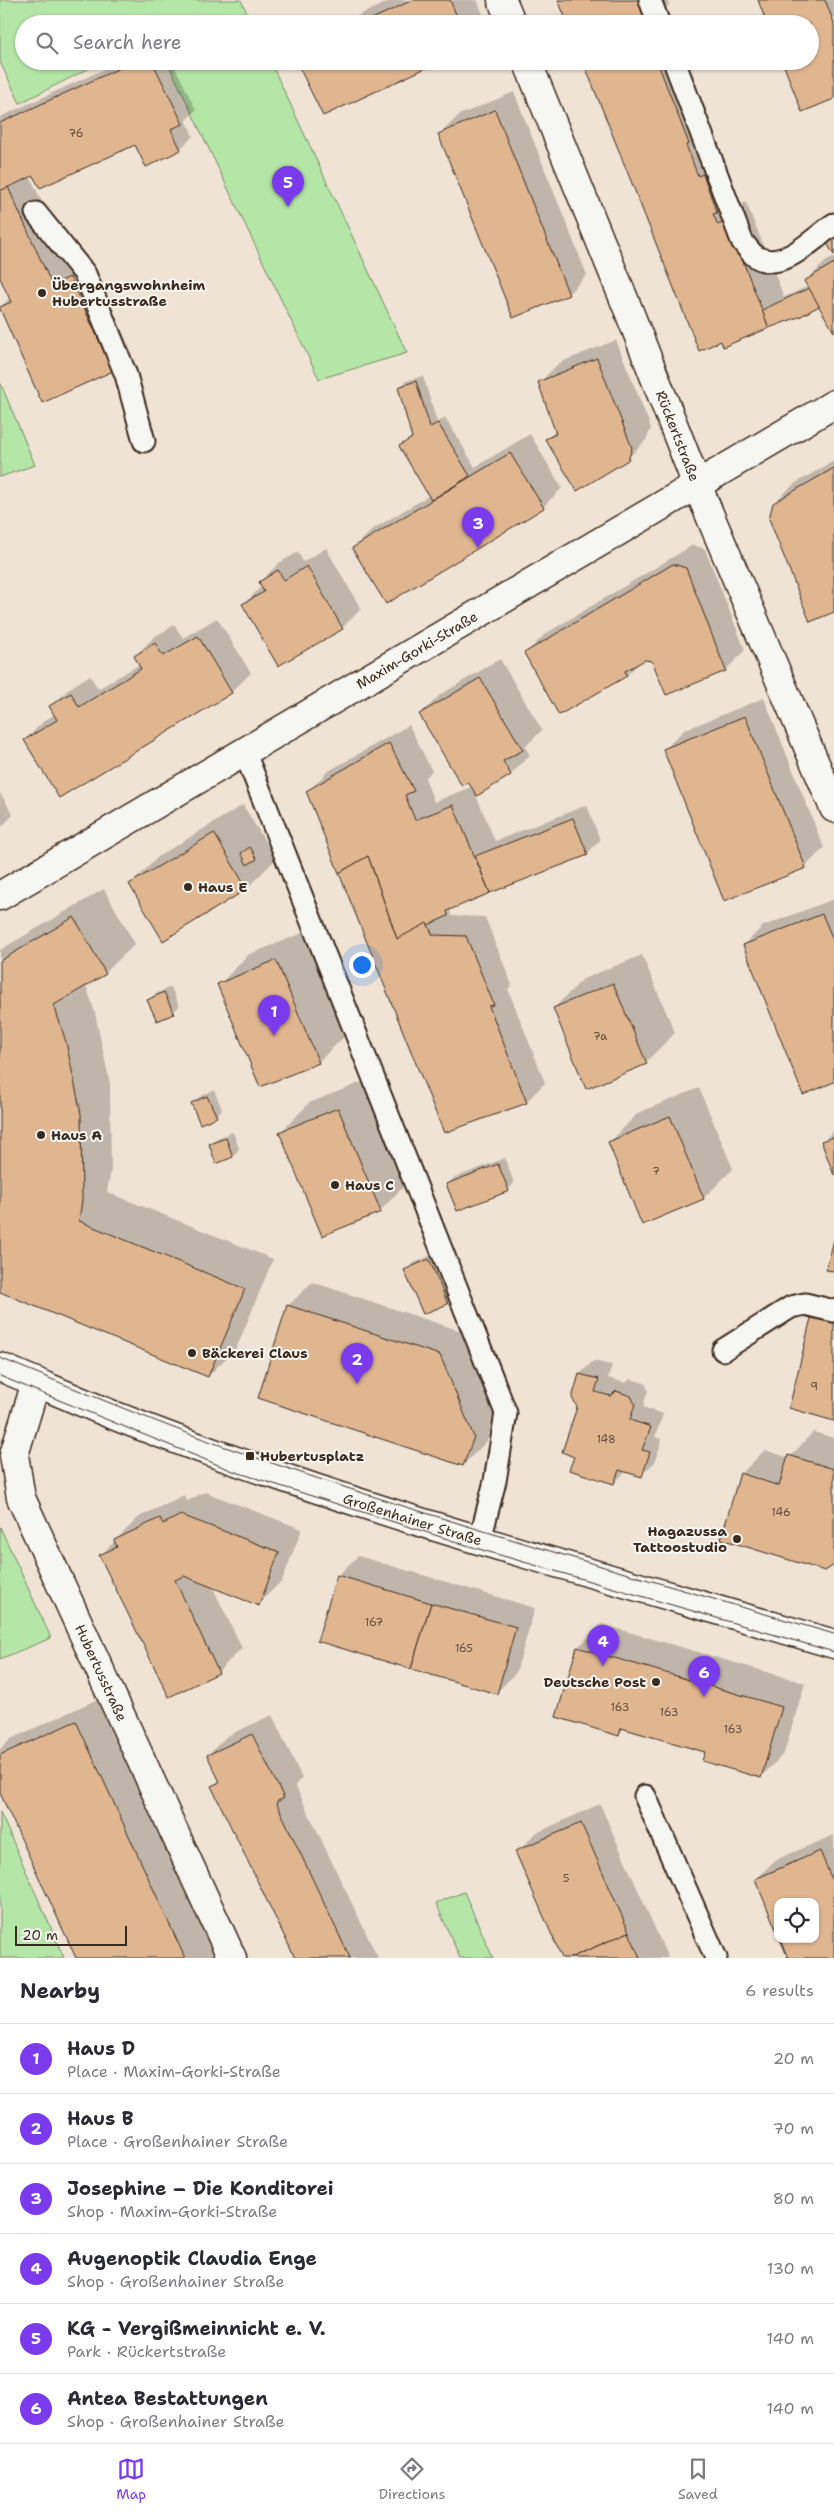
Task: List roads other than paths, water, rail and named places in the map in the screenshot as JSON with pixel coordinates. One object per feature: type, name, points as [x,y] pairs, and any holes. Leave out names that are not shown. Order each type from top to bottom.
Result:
[{"type":"street","points":[[502,0],[508,15]]},
{"type":"street","name":"Rückertstraße","points":[[531,70],[697,485],[834,808]]},
{"type":"street","name":"Maxim-Gorki-Straße","points":[[0,896],[834,404]]},
{"type":"street","name":"Großenhainer Straße","points":[[0,1367],[118,1417],[210,1450],[480,1540],[834,1644]]},
{"type":"street","name":"Hubertusstraße","points":[[36,1382],[14,1456],[20,1498],[232,1958]]},
{"type":"lane","points":[[650,0],[656,15]]},
{"type":"lane","points":[[677,70],[742,241],[755,256],[766,261],[787,258],[834,224]]},
{"type":"lane","points":[[36,213],[85,274],[126,375],[144,441]]},
{"type":"lane","points":[[245,753],[506,1413],[495,1482],[480,1540]]},
{"type":"lane","points":[[723,1350],[791,1307],[805,1304],[834,1311]]},
{"type":"lane","points":[[644,1796],[716,1958]]},
{"type":"tram line","points":[[0,1358],[188,1433],[323,1480],[541,1548],[834,1634]]},
{"type":"tram line","points":[[0,1376],[233,1471],[479,1549],[834,1652]]},
{"type":"place","name":"KG - Vergißmeinnicht e. V.","points":[[288,207]]},
{"type":"place","name":"Übergangswohnheim Hubertusstraße","points":[[42,293]]},
{"type":"place","name":"Josephine – Die Konditorei","points":[[478,548]]},
{"type":"place","name":"Haus E","points":[[188,887]]},
{"type":"place","name":"Haus D","points":[[274,1036]]},
{"type":"place","name":"Haus A","points":[[41,1135]]},
{"type":"place","name":"Haus C","points":[[335,1185]]},
{"type":"place","name":"Bäckerei Claus","points":[[192,1353]]},
{"type":"place","name":"Haus B","points":[[357,1384]]},
{"type":"place","name":"Hubertusplatz","points":[[250,1456]]},
{"type":"place","name":"Hagazussa Tattoostudio","points":[[737,1539]]},
{"type":"place","name":"Augenoptik Claudia Enge","points":[[603,1666]]},
{"type":"place","name":"Deutsche Post","points":[[656,1682]]},
{"type":"place","name":"Antea Bestattungen","points":[[704,1697]]}]
